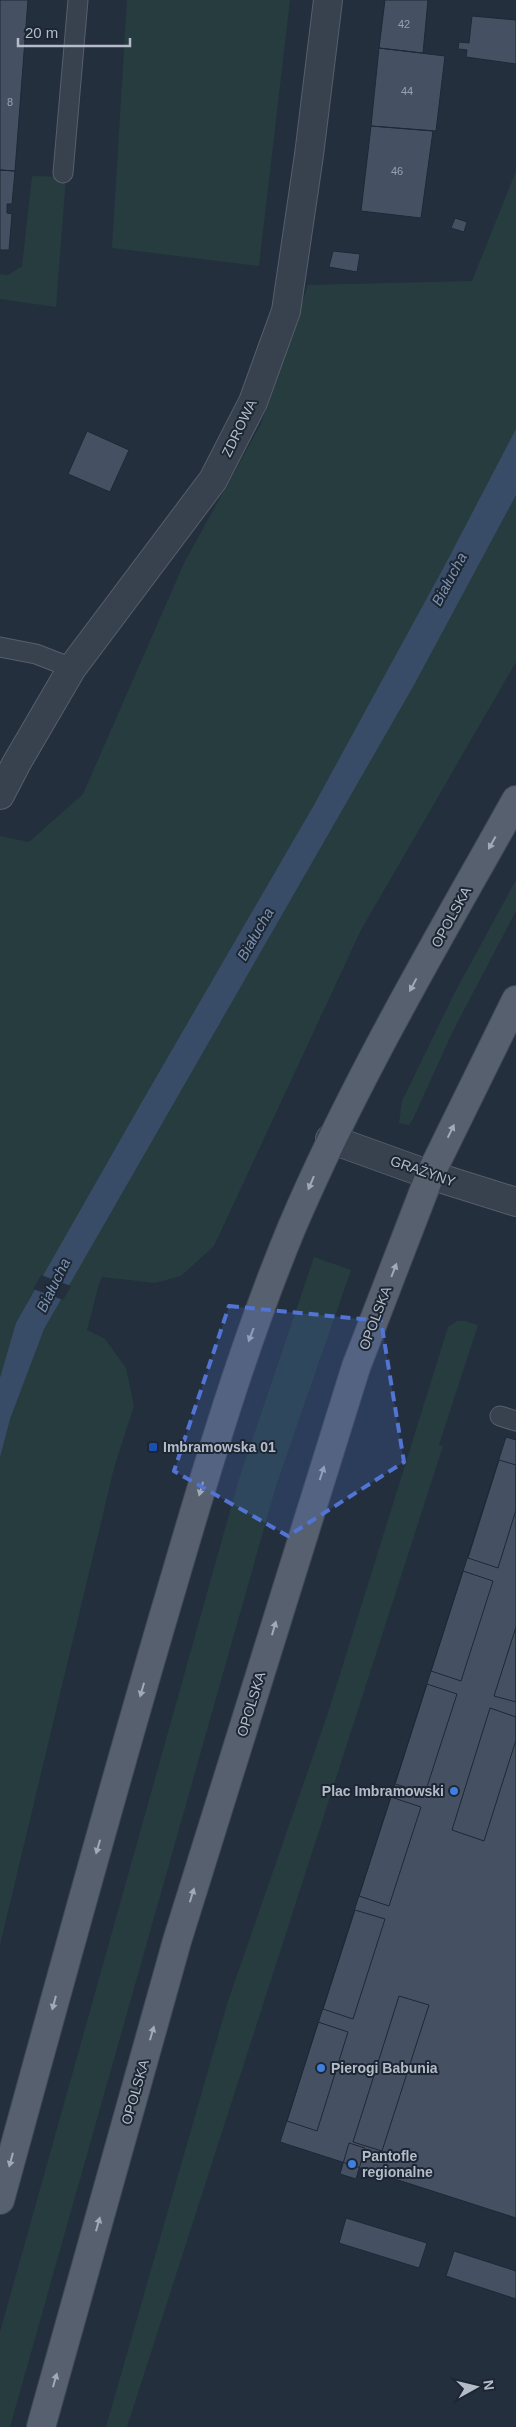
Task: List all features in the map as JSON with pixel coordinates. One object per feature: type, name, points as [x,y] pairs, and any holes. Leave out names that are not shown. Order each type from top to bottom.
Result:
[{"type":"main road","name":"OPOLSKA","points":[[0,2200],[101,1834],[207,1466],[248,1344],[291,1231],[330,1139],[516,800]]},
{"type":"main road","name":"OPOLSKA","points":[[41,2427],[177,1941],[356,1367],[430,1175],[516,1000]]},
{"type":"street","name":"ZDROWA","points":[[0,795],[72,668],[213,480],[253,402],[286,311],[309,155],[328,0]]},
{"type":"street","name":"GRAŻYNY","points":[[330,1139],[430,1175],[516,1202]]},
{"type":"lane","points":[[63,172],[78,0]]},
{"type":"lane","points":[[0,647],[36,654],[72,668]]},
{"type":"highlighted area","points":[[229,1306],[381,1321],[404,1462],[288,1536],[174,1471]]},
{"type":"green space","points":[[127,0],[290,0],[259,266],[112,248]]},
{"type":"green space","points":[[516,171],[516,662],[361,930],[214,1246],[181,1276],[155,1283],[102,1277],[99,1284],[87,1330],[105,1339],[126,1368],[134,1406],[114,1468],[0,1945],[0,836],[29,842],[83,794],[185,561],[261,424],[308,285],[472,281]]},
{"type":"green space","points":[[32,176],[66,177],[56,307],[0,299],[0,274],[8,275],[22,266]]},
{"type":"green space","points":[[516,880],[516,911],[453,1031],[413,1119],[409,1125],[399,1123],[402,1101],[455,992]]},
{"type":"green space","points":[[314,1257],[351,1270],[276,1486],[10,2427],[0,2427],[0,2332],[239,1479]]},
{"type":"green space","points":[[457,1321],[478,1325],[439,1445],[443,1446],[127,2427],[106,2427],[228,2001],[327,1716],[448,1327]]},
{"type":"water","name":"Białucha","points":[[516,429],[516,495],[414,685],[44,1329],[10,1419],[0,1457],[0,1378],[16,1323],[314,805],[445,565]]},
{"type":"pier","points":[[41,1275],[71,1286],[63,1300],[33,1289]]},
{"type":"building","points":[[0,0],[28,0],[15,171],[0,170]]},
{"type":"building","points":[[385,0],[428,0],[423,53],[379,48]]},
{"type":"building","points":[[472,16],[516,20],[516,64],[466,57],[467,50],[458,49],[459,42],[469,43]]},
{"type":"building","points":[[379,48],[445,56],[436,131],[371,126]]},
{"type":"building","points":[[371,126],[433,131],[421,218],[361,211]]},
{"type":"building","points":[[0,170],[15,171],[12,204],[7,204],[7,213],[12,214],[9,250],[0,250]]},
{"type":"building","points":[[455,218],[467,222],[464,232],[451,228]]},
{"type":"building","points":[[333,251],[360,254],[357,272],[329,267]]},
{"type":"building","points":[[87,431],[129,450],[110,492],[68,474]]},
{"type":"building","name":"Plac Imbramowski","points":[[506,1437],[516,1440],[516,2218],[280,2142]]},
{"type":"building","points":[[499,1460],[516,1465],[516,1510],[498,1568],[468,1558]]},
{"type":"building","points":[[463,1571],[493,1581],[461,1681],[431,1671]]},
{"type":"building","points":[[516,1627],[516,1702],[494,1696]]},
{"type":"building","points":[[427,1684],[457,1694],[425,1793],[395,1784]]},
{"type":"building","points":[[490,1708],[516,1717],[516,1740],[484,1841],[452,1830]]},
{"type":"building","points":[[391,1797],[421,1807],[389,1906],[359,1896]]},
{"type":"building","points":[[355,1910],[385,1919],[353,2019],[323,2009]]},
{"type":"building","points":[[399,1996],[429,2005],[382,2151],[353,2142]]},
{"type":"building","points":[[318,2022],[348,2032],[317,2131],[287,2121]]},
{"type":"building","points":[[349,2143],[365,2148],[356,2179],[340,2174]]},
{"type":"building","points":[[346,2218],[427,2243],[419,2268],[339,2243]]},
{"type":"building","points":[[454,2251],[516,2271],[516,2299],[446,2276]]},
{"type":"place","name":"Imbramowska 01","points":[[153,1447]]},
{"type":"place","name":"Plac Imbramowski","points":[[454,1791]]},
{"type":"place","name":"Pierogi Babunia","points":[[321,2068]]},
{"type":"place","name":"Pantofle regionalne","points":[[352,2164]]}]
